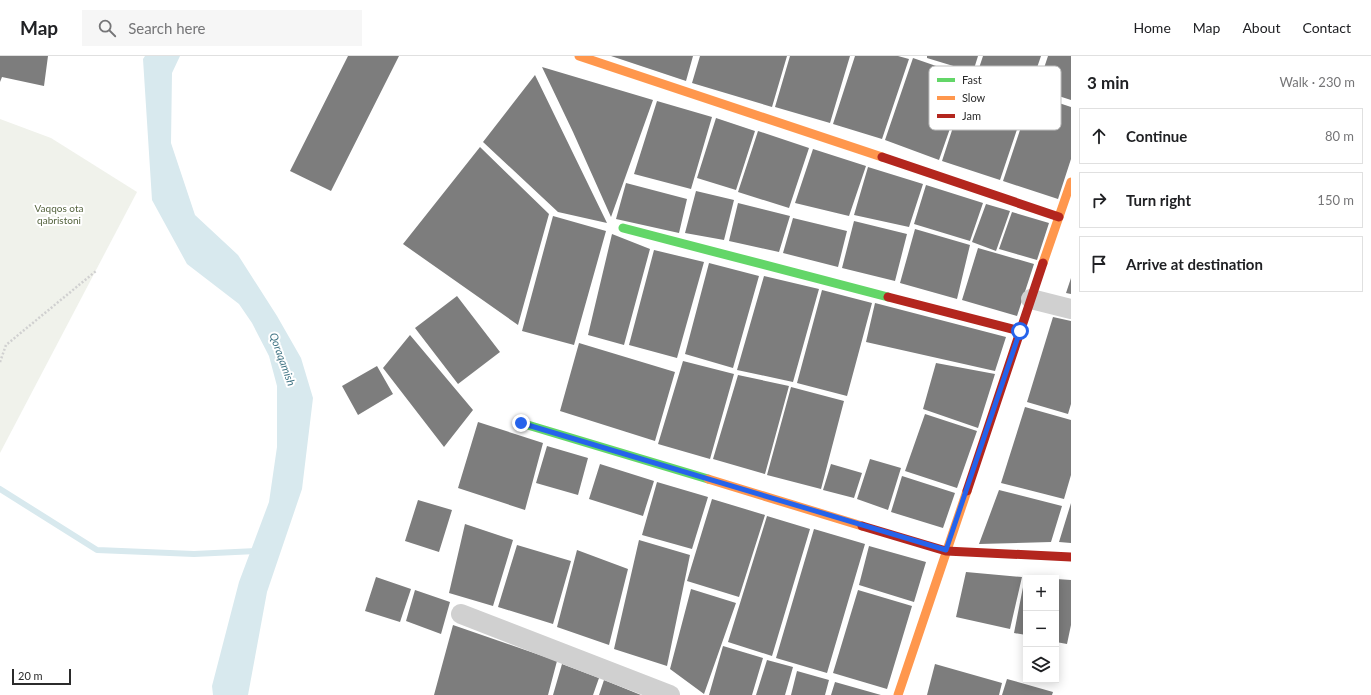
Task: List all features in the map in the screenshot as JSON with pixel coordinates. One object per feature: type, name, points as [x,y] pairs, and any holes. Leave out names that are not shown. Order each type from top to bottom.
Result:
[{"type":"street","points":[[579,56],[1059,217]]},
{"type":"street","points":[[898,695],[1030,299],[1071,182]]},
{"type":"street","points":[[623,228],[1020,331]]},
{"type":"street","points":[[1030,299],[1071,309]]},
{"type":"street","points":[[521,423],[946,550],[1071,557]]},
{"type":"street","points":[[461,614],[670,695]]},
{"type":"path","points":[[0,362],[6,345],[96,271]]},
{"type":"green space","name":"Vaqqos ota qabristoni","points":[[0,119],[51,138],[137,192],[0,453]]},
{"type":"water","name":"Qoraqamish","points":[[145,56],[180,56],[172,73],[171,143],[195,215],[238,255],[277,316],[301,358],[313,398],[302,489],[267,592],[248,695],[213,695],[212,686],[239,582],[269,502],[277,447],[277,386],[269,356],[252,323],[239,304],[187,264],[152,200],[143,59]]},
{"type":"building","points":[[0,56],[48,56],[44,86],[2,77],[0,82]]},
{"type":"building","points":[[348,56],[399,56],[331,191],[290,171]]},
{"type":"building","points":[[611,56],[693,56],[686,81]]},
{"type":"building","points":[[700,56],[787,56],[772,107],[692,83]]},
{"type":"building","points":[[790,56],[850,56],[830,123],[775,107]]},
{"type":"building","points":[[855,56],[898,56],[909,59],[882,139],[833,124]]},
{"type":"building","points":[[927,56],[978,56],[975,66],[953,66],[927,58]]},
{"type":"building","points":[[983,56],[1041,56],[1038,66],[980,66]]},
{"type":"building","points":[[1048,56],[1071,56],[1071,100],[1061,97],[1061,66],[1045,66]]},
{"type":"building","points":[[913,58],[936,66],[929,66],[929,130],[949,130],[939,160],[885,140]]},
{"type":"building","points":[[542,67],[653,100],[611,217],[573,132]]},
{"type":"building","points":[[535,75],[607,223],[558,212],[483,142]]},
{"type":"building","points":[[657,101],[712,117],[691,189],[634,174]]},
{"type":"building","points":[[1061,104],[1071,107],[1071,159],[1058,199],[1003,181],[1020,130],[1061,130]]},
{"type":"building","points":[[716,118],[755,131],[736,190],[697,178]]},
{"type":"building","points":[[952,130],[1017,130],[1000,180],[942,161]]},
{"type":"building","points":[[758,131],[809,148],[789,208],[738,192]]},
{"type":"building","points":[[480,147],[549,214],[518,325],[403,244]]},
{"type":"building","points":[[813,149],[866,166],[849,216],[795,203]]},
{"type":"building","points":[[868,167],[923,184],[909,227],[854,215]]},
{"type":"building","points":[[626,183],[687,199],[679,233],[616,219]]},
{"type":"building","points":[[926,185],[983,203],[970,241],[914,224]]},
{"type":"building","points":[[696,191],[734,200],[724,240],[685,233]]},
{"type":"building","points":[[738,203],[790,216],[779,252],[729,241]]},
{"type":"building","points":[[986,204],[1010,211],[996,251],[972,242]]},
{"type":"building","points":[[1012,212],[1049,223],[1037,260],[999,249]]},
{"type":"building","points":[[553,216],[606,231],[574,345],[522,331]]},
{"type":"building","points":[[793,218],[847,231],[838,267],[783,253]]},
{"type":"building","points":[[854,221],[907,234],[895,281],[842,268]]},
{"type":"building","points":[[915,229],[970,245],[957,299],[900,283]]},
{"type":"building","points":[[612,234],[650,249],[624,345],[588,335]]},
{"type":"building","points":[[978,248],[1034,264],[1017,316],[962,300]]},
{"type":"building","points":[[654,250],[704,262],[677,358],[629,345]]},
{"type":"building","points":[[709,263],[759,276],[733,368],[685,354]]},
{"type":"building","points":[[764,276],[819,289],[793,382],[737,370]]},
{"type":"building","points":[[1071,278],[1071,294],[1066,293]]},
{"type":"building","points":[[822,290],[872,303],[847,396],[797,383]]},
{"type":"building","points":[[457,296],[500,352],[458,384],[415,328]]},
{"type":"building","points":[[875,303],[1006,337],[995,371],[866,342]]},
{"type":"building","points":[[1053,317],[1071,321],[1071,404],[1068,414],[1027,402]]},
{"type":"building","points":[[410,335],[473,410],[444,447],[383,368]]},
{"type":"building","points":[[579,343],[675,372],[655,441],[560,411]]},
{"type":"building","points":[[683,361],[734,374],[710,459],[658,444]]},
{"type":"building","points":[[936,363],[995,374],[978,428],[923,409]]},
{"type":"building","points":[[377,366],[393,394],[358,415],[342,386]]},
{"type":"building","points":[[738,375],[789,386],[765,474],[713,459]]},
{"type":"building","points":[[791,387],[844,401],[821,489],[767,475]]},
{"type":"building","points":[[1025,407],[1071,420],[1071,475],[1064,499],[1001,483]]},
{"type":"building","points":[[925,414],[977,431],[957,488],[905,471]]},
{"type":"building","points":[[478,422],[543,443],[525,510],[458,488]]},
{"type":"building","points":[[547,446],[588,458],[578,495],[536,483]]},
{"type":"building","points":[[870,459],[901,468],[888,510],[857,499]]},
{"type":"building","points":[[600,464],[654,481],[643,516],[589,499]]},
{"type":"building","points":[[831,464],[862,473],[854,498],[823,490]]},
{"type":"building","points":[[902,476],[955,493],[943,528],[891,512]]},
{"type":"building","points":[[657,482],[708,497],[692,549],[642,535]]},
{"type":"building","points":[[999,490],[1062,506],[1051,542],[979,544]]},
{"type":"building","points":[[712,499],[765,515],[739,597],[687,581]]},
{"type":"building","points":[[418,500],[452,510],[439,552],[405,541]]},
{"type":"building","points":[[1071,503],[1071,543],[1059,542]]},
{"type":"building","points":[[767,516],[810,529],[772,656],[728,642]]},
{"type":"building","points":[[465,524],[513,540],[493,606],[449,593]]},
{"type":"building","points":[[814,529],[865,544],[827,673],[776,658]]},
{"type":"building","points":[[639,540],[690,555],[667,666],[614,649]]},
{"type":"building","points":[[517,545],[571,561],[553,624],[498,607]]},
{"type":"building","points":[[869,546],[926,562],[914,602],[859,585]]},
{"type":"building","points":[[577,550],[628,569],[609,645],[557,627]]},
{"type":"building","points":[[966,572],[1022,577],[1010,629],[956,617]]},
{"type":"building","points":[[376,577],[411,589],[400,622],[365,611]]},
{"type":"building","points":[[1059,579],[1071,580],[1071,625],[1067,644],[1059,643]]},
{"type":"building","points":[[1023,587],[1023,634],[1014,633]]},
{"type":"building","points":[[691,589],[736,603],[704,694],[670,669]]},
{"type":"building","points":[[415,590],[450,602],[441,634],[406,621]]},
{"type":"building","points":[[858,590],[912,606],[887,689],[833,673]]},
{"type":"building","points":[[453,625],[557,661],[548,695],[434,695]]},
{"type":"building","points":[[723,646],[763,658],[752,695],[709,695]]},
{"type":"building","points":[[767,660],[793,667],[785,695],[756,695]]},
{"type":"building","points":[[562,664],[599,678],[593,695],[553,695]]},
{"type":"building","points":[[935,664],[1002,683],[999,695],[927,695]]},
{"type":"building","points":[[797,671],[829,680],[825,695],[791,695]]},
{"type":"building","points":[[1007,679],[1053,692],[1052,695],[1002,695]]},
{"type":"building","points":[[604,680],[641,695],[599,695]]},
{"type":"building","points":[[835,682],[881,695],[831,695]]},
{"type":"waterway","points":[[0,489],[97,550],[194,554],[257,551]]},
{"type":"traffic: fast","points":[[623,228],[888,297]]},
{"type":"traffic: fast","points":[[521,423],[708,479]]},
{"type":"traffic: slow","points":[[579,56],[882,157]]},
{"type":"traffic: slow","points":[[1043,263],[1071,182]]},
{"type":"traffic: slow","points":[[708,479],[862,526]]},
{"type":"traffic: slow","points":[[898,695],[967,491]]},
{"type":"traffic: jam","points":[[882,157],[1059,217]]},
{"type":"traffic: jam","points":[[967,491],[1043,263]]},
{"type":"traffic: jam","points":[[888,297],[1020,331]]},
{"type":"traffic: jam","points":[[862,526],[946,551],[1071,557]]},
{"type":"route","points":[[521,423],[946,550],[1020,331]]}]
